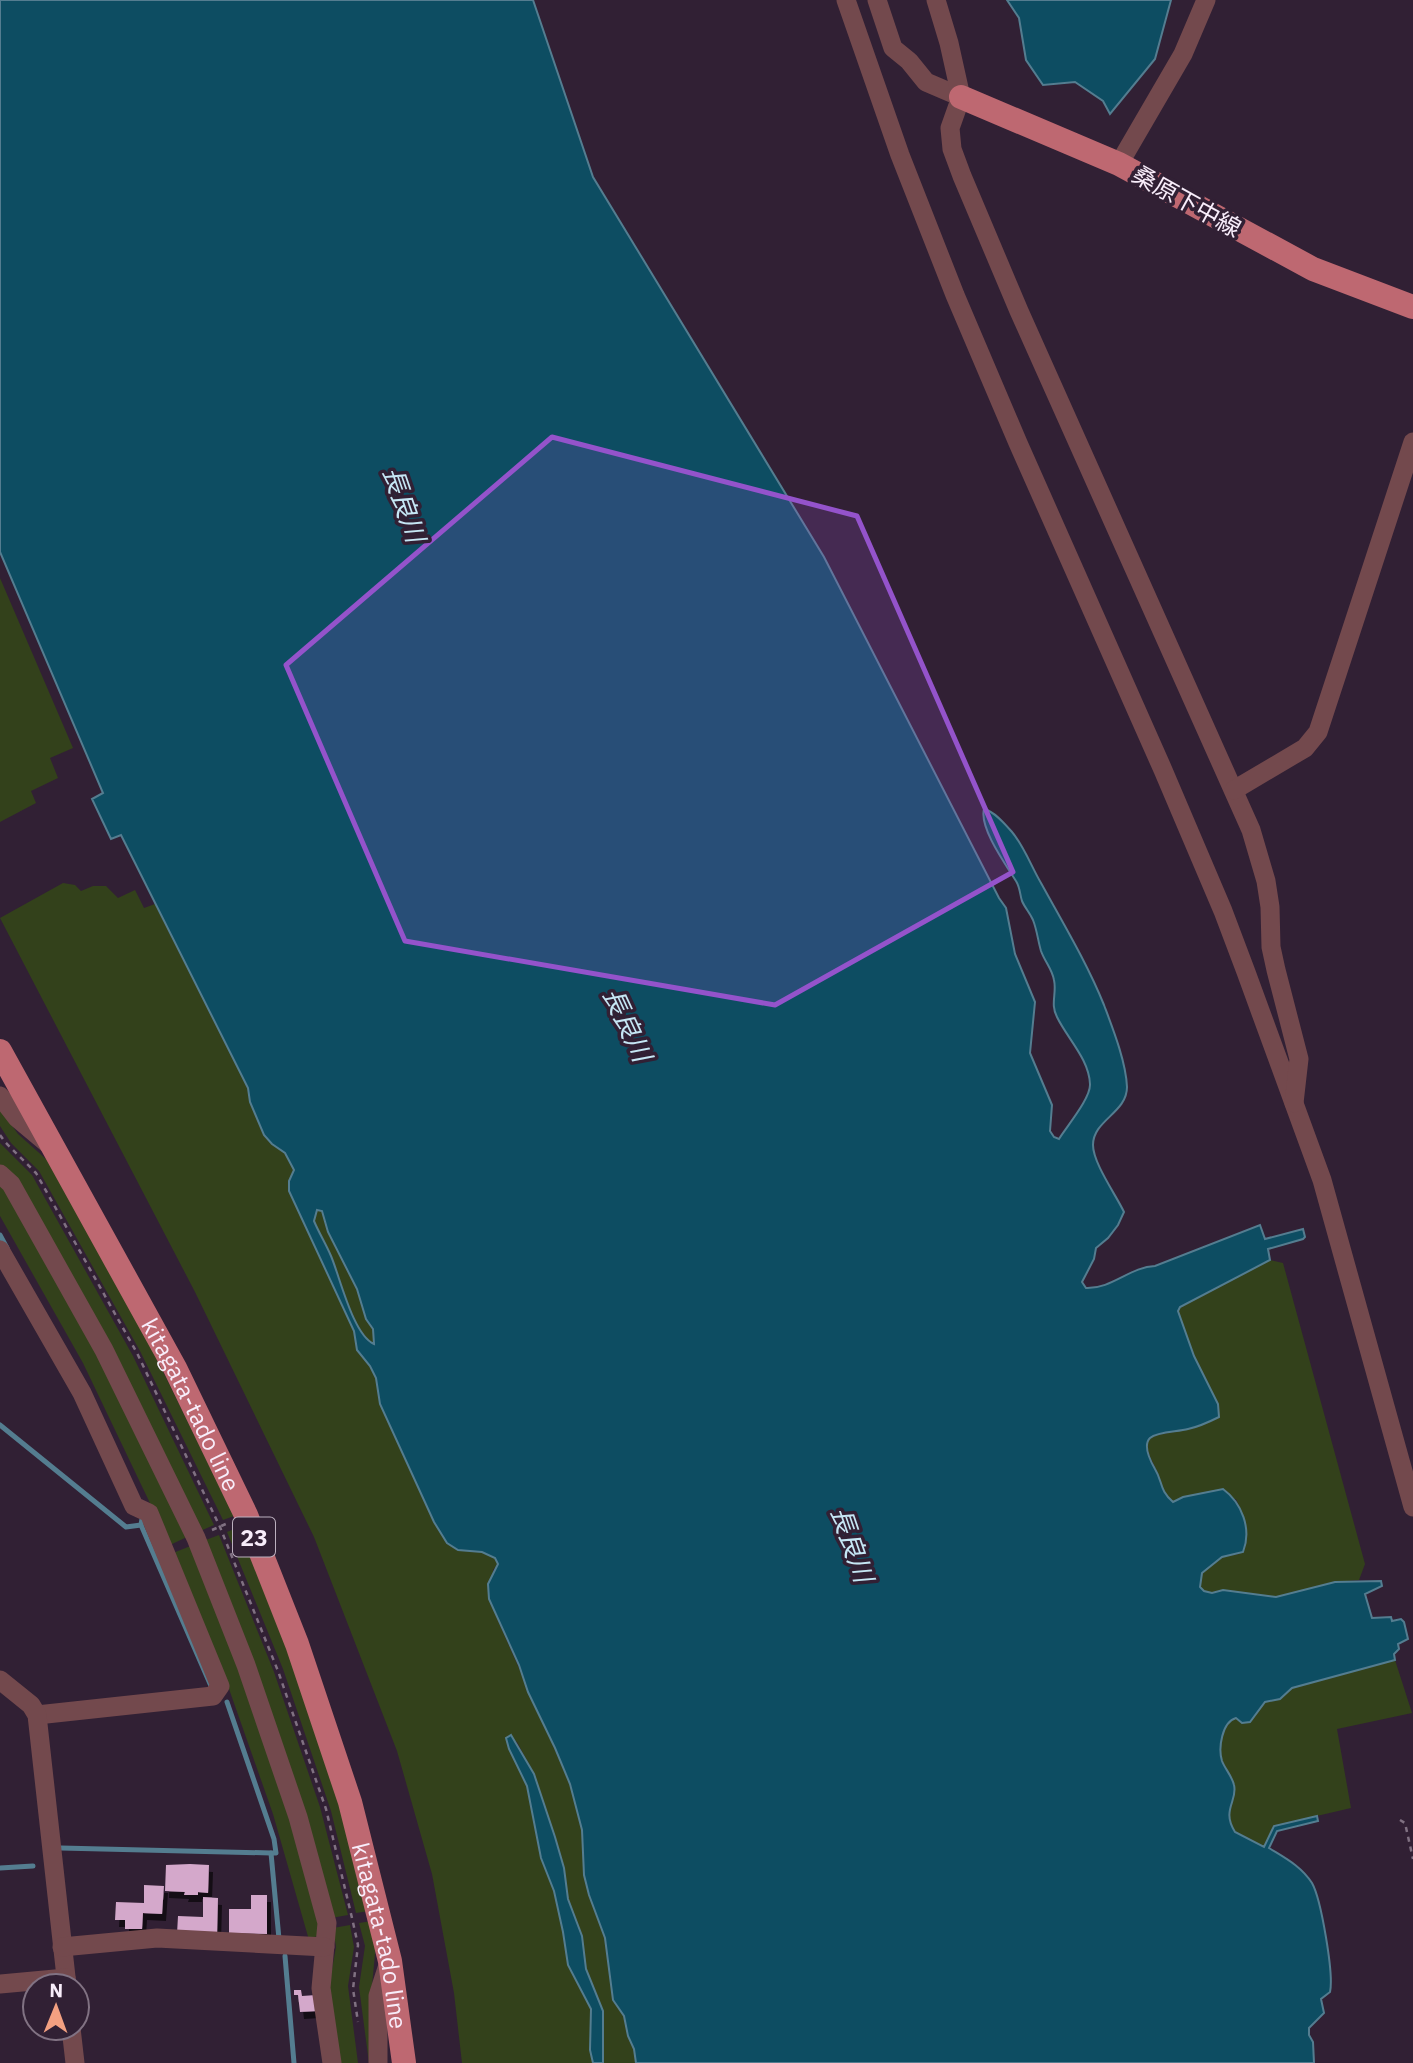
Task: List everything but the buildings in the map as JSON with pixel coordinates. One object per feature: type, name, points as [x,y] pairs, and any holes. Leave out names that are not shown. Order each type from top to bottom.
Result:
[{"type":"main road","name":"桑原下中線","points":[[961,97],[1119,164],[1312,269],[1413,307]]},
{"type":"main road","name":"kitagata-tado line","points":[[0,1051],[176,1368],[246,1515],[298,1644],[351,1802],[390,1961],[404,2063]]},
{"type":"street","points":[[846,0],[900,155],[955,295],[1223,911],[1322,1180],[1413,1507]]},
{"type":"street","points":[[877,0],[893,48],[909,61],[926,82],[961,97]]},
{"type":"street","points":[[936,0],[946,30],[961,97],[950,128],[952,149],[962,176],[1025,324],[1251,830],[1266,881],[1271,947],[1299,1059],[1294,1108]]},
{"type":"street","points":[[1119,164],[1183,54],[1206,0]]},
{"type":"street","points":[[1234,790],[1305,748],[1318,732],[1413,442]]},
{"type":"street","points":[[0,1096],[17,1118],[52,1147]]},
{"type":"street","points":[[0,1174],[11,1184],[104,1350],[196,1538],[246,1665],[298,1816],[327,1923],[321,1988],[332,2063]]},
{"type":"street","points":[[0,1250],[82,1394],[135,1507],[149,1513],[220,1686],[213,1696],[37,1715]]},
{"type":"street","points":[[0,1680],[31,1705],[37,1715],[65,1972]]},
{"type":"street","points":[[62,1947],[157,1938],[325,1947]]},
{"type":"street","points":[[378,2063],[378,1996],[390,1961]]},
{"type":"street","points":[[0,1984],[21,1983]]},
{"type":"street","points":[[73,2042],[75,2063]]},
{"type":"path","points":[[1400,1821],[1405,1823],[1409,1833],[1413,1859]]},
{"type":"highlighted area","points":[[552,437],[857,516],[1013,872],[775,1005],[405,941],[286,665]]},
{"type":"green space","points":[[0,578],[73,748],[50,758],[58,778],[31,791],[36,803],[0,822]]},
{"type":"green space","points":[[63,883],[75,885],[81,891],[93,886],[106,886],[118,898],[135,890],[144,908],[155,904],[248,1088],[250,1102],[272,1144],[285,1153],[295,1170],[289,1181],[289,1191],[354,1331],[357,1350],[376,1378],[380,1404],[434,1522],[447,1543],[458,1550],[482,1552],[495,1558],[498,1564],[493,1570],[496,1616],[570,1784],[582,1830],[584,1875],[605,1938],[613,2000],[624,2016],[636,2063],[603,2063],[604,2024],[599,1999],[586,1969],[555,1837],[534,1774],[517,1742],[507,1738],[509,1749],[527,1786],[541,1858],[554,1891],[568,1965],[591,2009],[590,2050],[593,2063],[462,2063],[454,1993],[432,1874],[397,1751],[314,1537],[195,1292],[0,918]]},
{"type":"green space","points":[[0,1109],[18,1134],[47,1160],[149,1343],[234,1516],[223,1520],[140,1351],[39,1171],[11,1143],[0,1126]]},
{"type":"green space","points":[[0,1143],[32,1175],[133,1356],[214,1525],[198,1532],[0,1166]]},
{"type":"green space","points":[[0,1181],[100,1353],[189,1536],[170,1545],[83,1363],[0,1216]]},
{"type":"green space","points":[[317,1210],[322,1211],[328,1232],[357,1289],[366,1319],[373,1329],[374,1344],[366,1338],[353,1316],[329,1251],[315,1225]]},
{"type":"green space","points":[[1270,1260],[1283,1263],[1365,1564],[1359,1580],[1335,1582],[1276,1597],[1223,1590],[1212,1593],[1200,1587],[1202,1573],[1222,1557],[1239,1554],[1246,1540],[1246,1526],[1236,1499],[1174,1503],[1163,1490],[1149,1455],[1147,1442],[1152,1436],[1209,1422],[1207,1380],[1194,1357],[1178,1311],[1180,1307]]},
{"type":"green space","points":[[239,1527],[293,1660],[342,1805],[369,1911],[356,1913],[331,1811],[283,1669],[227,1532]]},
{"type":"green space","points":[[219,1535],[274,1672],[320,1807],[348,1915],[331,1918],[203,1541]]},
{"type":"green space","points":[[193,1545],[241,1667],[321,1917],[317,1936],[309,1940],[273,1814],[222,1669],[173,1553]]},
{"type":"green space","points":[[1395,1660],[1412,1713],[1337,1729],[1351,1808],[1274,1826],[1264,1847],[1235,1832],[1230,1818],[1234,1785],[1221,1755],[1222,1736],[1227,1724],[1236,1718],[1242,1723],[1265,1702],[1280,1699],[1292,1688]]},
{"type":"green space","points":[[372,1921],[376,1943],[369,2063],[359,1987],[365,1946],[359,1923]]},
{"type":"green space","points":[[350,1925],[354,1947],[348,1986],[358,2063],[339,2063],[329,1986],[336,1947],[333,1928]]},
{"type":"water","name":"長良川","points":[[0,0],[533,0],[593,177],[824,557],[1006,908],[1015,954],[1035,1002],[1030,1053],[1052,1105],[1050,1131],[1059,1139],[1087,1097],[1089,1075],[1082,1057],[1055,1012],[1053,976],[1041,951],[1032,917],[1022,901],[1017,883],[989,836],[985,826],[984,809],[999,818],[1020,843],[1104,1005],[1124,1067],[1127,1087],[1122,1104],[1098,1129],[1093,1145],[1101,1170],[1124,1212],[1108,1238],[1096,1248],[1094,1259],[1082,1282],[1086,1288],[1104,1285],[1137,1270],[1155,1266],[1260,1225],[1265,1239],[1303,1229],[1303,1239],[1268,1249],[1270,1260],[1180,1307],[1178,1311],[1194,1356],[1218,1404],[1219,1417],[1192,1428],[1154,1436],[1148,1441],[1147,1449],[1163,1490],[1173,1502],[1183,1497],[1223,1489],[1244,1517],[1246,1543],[1243,1552],[1222,1557],[1202,1573],[1200,1587],[1204,1591],[1212,1593],[1223,1590],[1276,1597],[1335,1582],[1381,1581],[1382,1586],[1365,1594],[1372,1618],[1391,1617],[1392,1621],[1401,1619],[1404,1622],[1408,1639],[1398,1644],[1395,1660],[1292,1688],[1280,1699],[1265,1702],[1250,1722],[1242,1723],[1236,1718],[1231,1720],[1222,1736],[1222,1761],[1235,1791],[1230,1818],[1235,1832],[1264,1847],[1274,1826],[1317,1816],[1318,1821],[1277,1831],[1269,1848],[1308,1877],[1316,1892],[1323,1920],[1331,1983],[1330,1992],[1321,1999],[1324,2013],[1309,2028],[1314,2063],[636,2063],[624,2016],[613,2000],[605,1938],[584,1875],[582,1830],[570,1784],[489,1599],[488,1584],[498,1564],[495,1558],[482,1552],[458,1550],[447,1543],[434,1522],[380,1404],[376,1378],[357,1350],[354,1331],[289,1191],[289,1181],[294,1170],[285,1153],[264,1135],[250,1102],[248,1088],[121,835],[111,839],[92,799],[103,793],[0,552]],"holes":[[[317,1210],[322,1211],[328,1232],[357,1289],[366,1319],[373,1329],[374,1344],[366,1338],[354,1318],[331,1256],[314,1221]]]},
{"type":"water","points":[[1007,0],[1171,0],[1155,59],[1110,114],[1103,101],[1075,82],[1043,85],[1026,60],[1019,18]]},
{"type":"water","points":[[511,1735],[534,1774],[564,1868],[568,1899],[582,1936],[586,1969],[603,2011],[603,2063],[593,2063],[590,2050],[591,2009],[568,1965],[554,1891],[541,1858],[527,1786],[506,1738]]},
{"type":"waterway","points":[[0,1235],[7,1248]]},
{"type":"waterway","points":[[0,1425],[126,1527],[141,1525]]},
{"type":"waterway","points":[[142,1519],[141,1525],[211,1686]]},
{"type":"waterway","points":[[227,1702],[274,1839],[276,1853],[271,1853],[279,1939]]},
{"type":"waterway","points":[[61,1848],[271,1853]]},
{"type":"waterway","points":[[0,1868],[33,1866]]},
{"type":"waterway","points":[[285,1956],[294,2063]]}]
